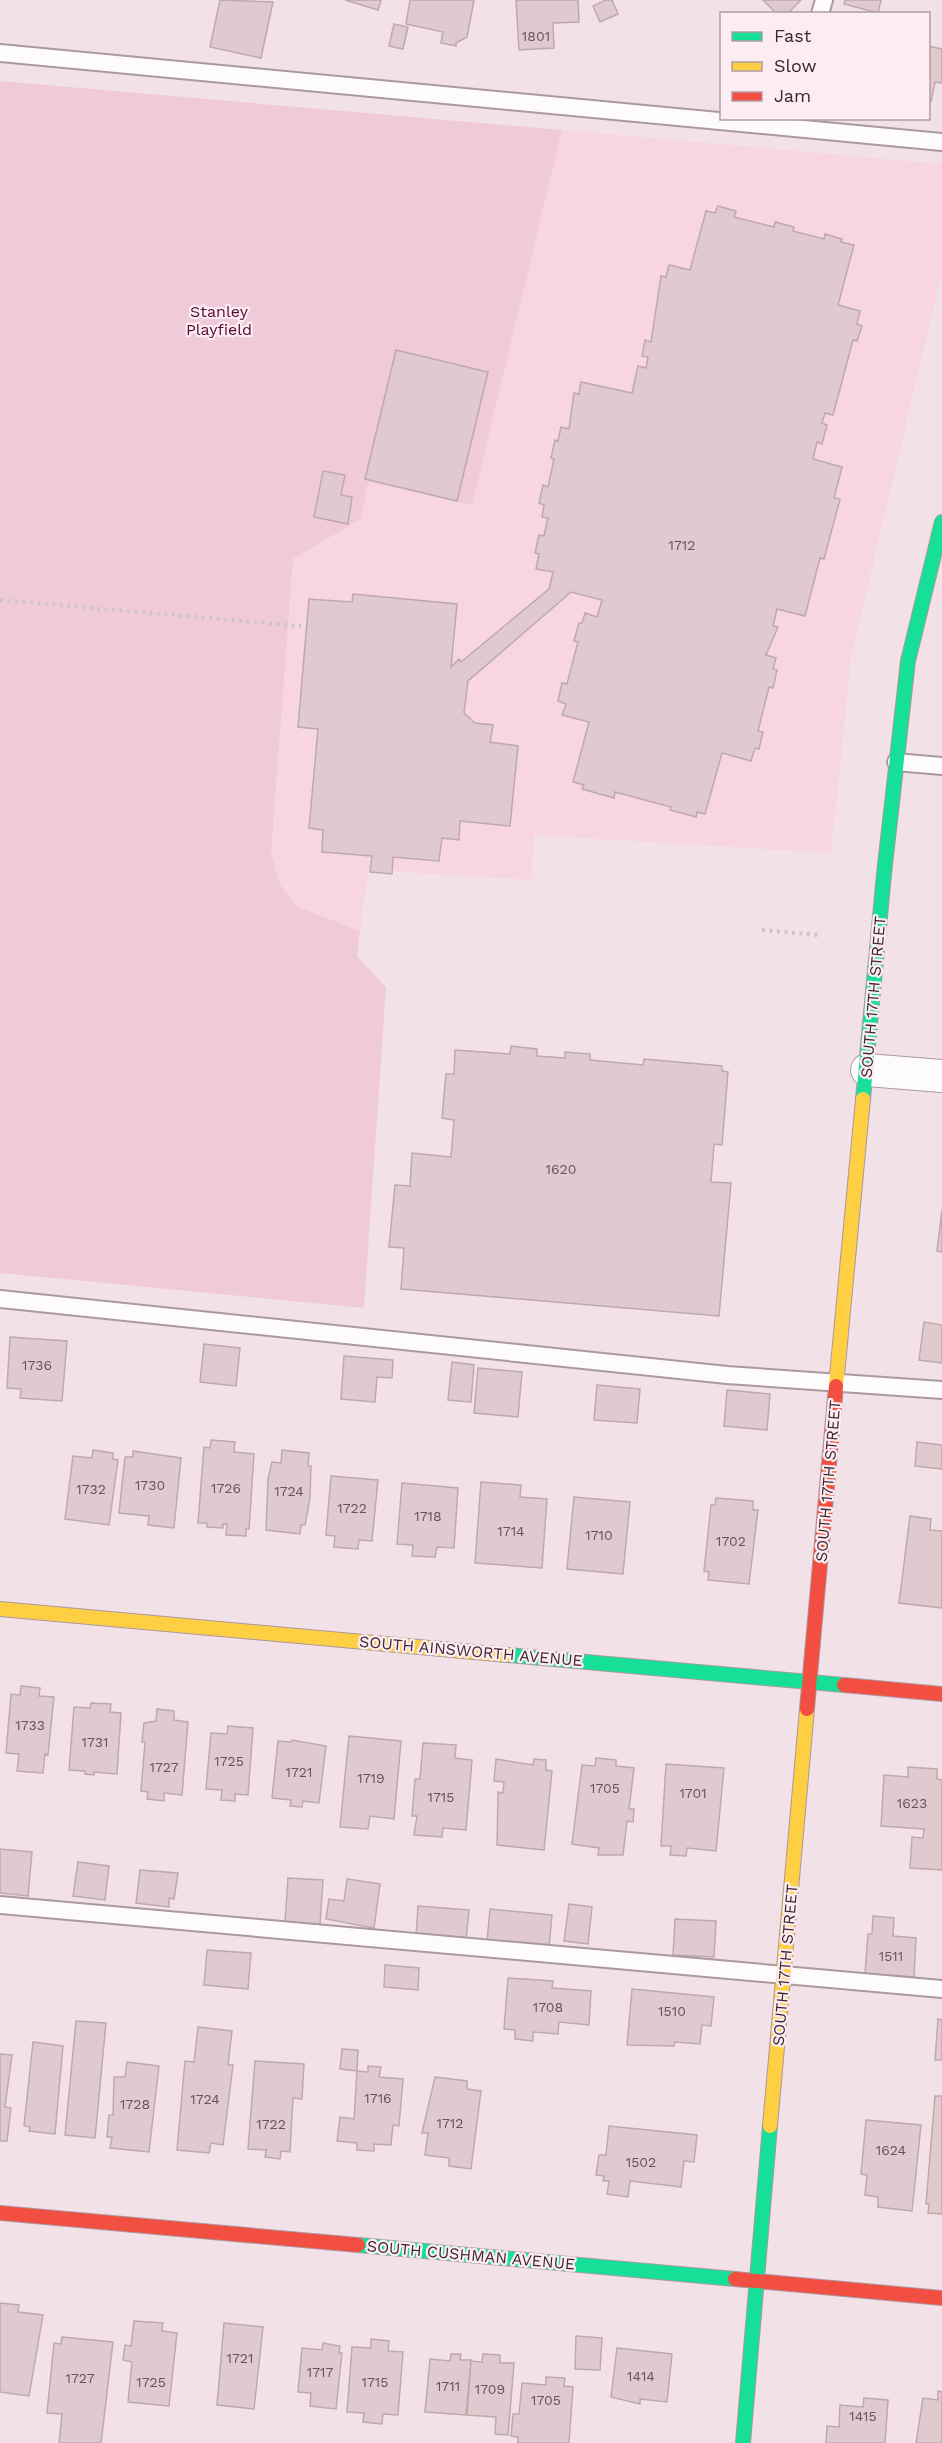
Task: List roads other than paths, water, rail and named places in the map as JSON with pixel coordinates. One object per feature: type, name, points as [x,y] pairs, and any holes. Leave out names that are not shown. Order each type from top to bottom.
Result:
[{"type":"street","name":"SOUTH 17TH STREET","points":[[743,2443],[809,1682],[896,762],[908,661],[942,522]]},
{"type":"street","points":[[867,1070],[942,1077]]},
{"type":"street","name":"SOUTH AINSWORTH AVENUE","points":[[0,1609],[942,1694]]},
{"type":"street","name":"SOUTH CUSHMAN AVENUE","points":[[0,2213],[942,2298]]},
{"type":"lane","points":[[0,53],[720,117]]},
{"type":"lane","points":[[759,120],[942,142]]},
{"type":"lane","points":[[896,762],[942,766]]},
{"type":"lane","points":[[0,1299],[727,1375],[942,1390]]},
{"type":"lane","points":[[0,1905],[784,1977],[942,1989]]},
{"type":"park label","name":"Stanley Playfield","points":[[219,320]]}]
